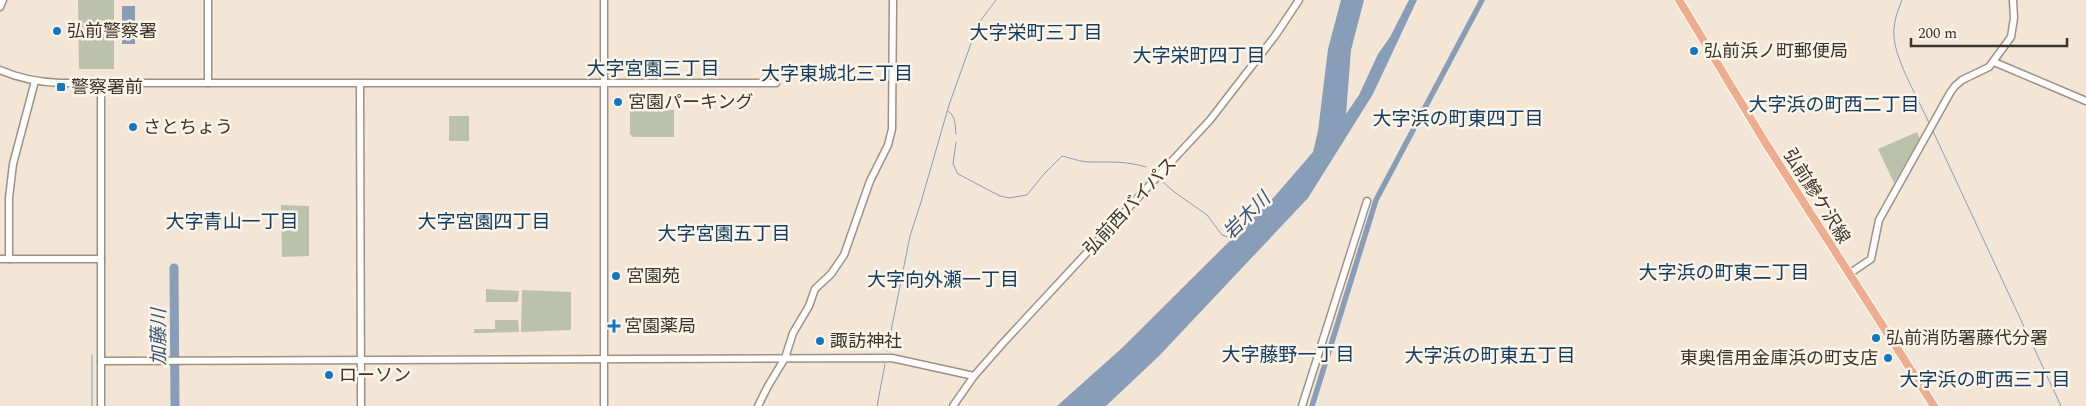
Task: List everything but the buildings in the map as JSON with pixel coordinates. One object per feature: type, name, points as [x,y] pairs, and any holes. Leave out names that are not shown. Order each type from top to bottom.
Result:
[{"type":"main road","name":"弘前鰺ケ沢線","points":[[1678,0],[1765,142],[1934,406]]},
{"type":"street","points":[[0,7],[3,0]]},
{"type":"street","points":[[208,0],[208,82]]},
{"type":"street","points":[[604,0],[604,406]]},
{"type":"street","points":[[758,406],[785,358],[793,333],[809,306],[815,289],[830,274],[844,255],[870,181],[892,133],[892,0]]},
{"type":"street","name":"弘前西バイパス","points":[[953,406],[974,376],[1210,120],[1275,36],[1299,0]]},
{"type":"street","points":[[1849,274],[1871,259],[1879,220],[1955,86],[1994,62],[2013,31],[2013,0]]},
{"type":"street","points":[[1994,62],[2086,101]]},
{"type":"street","points":[[0,70],[19,78],[35,81],[101,83],[776,83]]},
{"type":"street","points":[[9,259],[9,198],[12,164],[35,81]]},
{"type":"street","points":[[101,83],[101,406]]},
{"type":"street","points":[[360,83],[361,406]]},
{"type":"street","points":[[1302,406],[1367,201]]},
{"type":"street","points":[[0,259],[101,259]]},
{"type":"street","points":[[101,362],[892,358],[974,376]]},
{"type":"green space","points":[[78,0],[114,0],[114,69],[79,69]]},
{"type":"green space","points":[[632,109],[674,110],[674,137],[633,137],[630,134],[630,111]]},
{"type":"green space","points":[[449,116],[469,116],[469,141],[449,141]]},
{"type":"green space","points":[[1917,132],[1920,139],[1894,183],[1878,149]]},
{"type":"green space","points":[[281,205],[309,206],[309,256],[282,257]]},
{"type":"green space","points":[[486,289],[519,291],[518,302],[486,302]]},
{"type":"green space","points":[[522,290],[571,292],[571,330],[521,332]]},
{"type":"green space","points":[[495,320],[518,320],[519,332],[474,333],[474,329],[495,329]]},
{"type":"water","name":"岩木川","points":[[1341,0],[1364,0],[1351,50],[1346,114],[1359,95],[1378,54],[1390,37],[1409,0],[1417,0],[1373,94],[1308,198],[1159,356],[1106,406],[1057,406],[1122,348],[1275,196],[1313,152],[1318,131],[1328,49]]},
{"type":"water","points":[[122,6],[135,6],[135,44],[122,44]]},
{"type":"waterway","points":[[887,351],[910,236],[949,105],[978,24],[996,0]]},
{"type":"waterway","points":[[1312,406],[1376,200],[1482,0]]},
{"type":"waterway","points":[[1902,0],[1894,27],[1896,47],[1903,69],[1929,123]]},
{"type":"waterway","points":[[948,111],[954,118],[956,134]]},
{"type":"waterway","points":[[1932,129],[2061,406]]},
{"type":"waterway","points":[[956,142],[953,164],[958,174],[1000,196],[1009,198],[1027,195],[1062,156],[1087,162],[1125,163],[1146,167]]},
{"type":"waterway","points":[[1162,181],[1207,215],[1222,235],[1233,239]]},
{"type":"waterway","name":"加藤川","points":[[174,268],[175,406]]},
{"type":"waterway","points":[[92,355],[92,406]]},
{"type":"waterway","points":[[877,406],[885,364]]},
{"type":"place","name":"弘前警察署","points":[[57,31]]},
{"type":"place","name":"弘前浜ノ町郵便局","points":[[1694,51]]},
{"type":"place","name":"警察署前","points":[[61,87]]},
{"type":"place","name":"宮園パーキング","points":[[618,102]]},
{"type":"place","name":"さとちょう","points":[[133,127]]},
{"type":"place","name":"宮園苑","points":[[616,276]]},
{"type":"place","name":"宮園薬局","points":[[614,326]]},
{"type":"place","name":"弘前消防署藤代分署","points":[[1876,338]]},
{"type":"place","name":"諏訪神社","points":[[820,341]]},
{"type":"place","name":"東奥信用金庫浜の町支店","points":[[1888,358]]},
{"type":"place","name":"ローソン","points":[[329,375]]},
{"type":"district","name":"大字栄町三丁目","points":[[1036,32]]},
{"type":"district","name":"大字栄町四丁目","points":[[1199,55]]},
{"type":"district","name":"大字宮園三丁目","points":[[653,68]]},
{"type":"district","name":"大字東城北三丁目","points":[[837,73]]},
{"type":"district","name":"大字浜の町西二丁目","points":[[1834,104]]},
{"type":"district","name":"大字浜の町東四丁目","points":[[1458,118]]},
{"type":"district","name":"大字青山一丁目","points":[[232,221]]},
{"type":"district","name":"大字宮園四丁目","points":[[484,221]]},
{"type":"district","name":"大字宮園五丁目","points":[[724,233]]},
{"type":"district","name":"大字浜の町東二丁目","points":[[1724,272]]},
{"type":"district","name":"大字向外瀬一丁目","points":[[943,279]]},
{"type":"district","name":"大字藤野一丁目","points":[[1288,354]]},
{"type":"district","name":"大字浜の町東五丁目","points":[[1490,355]]},
{"type":"district","name":"大字浜の町西三丁目","points":[[1985,379]]}]
